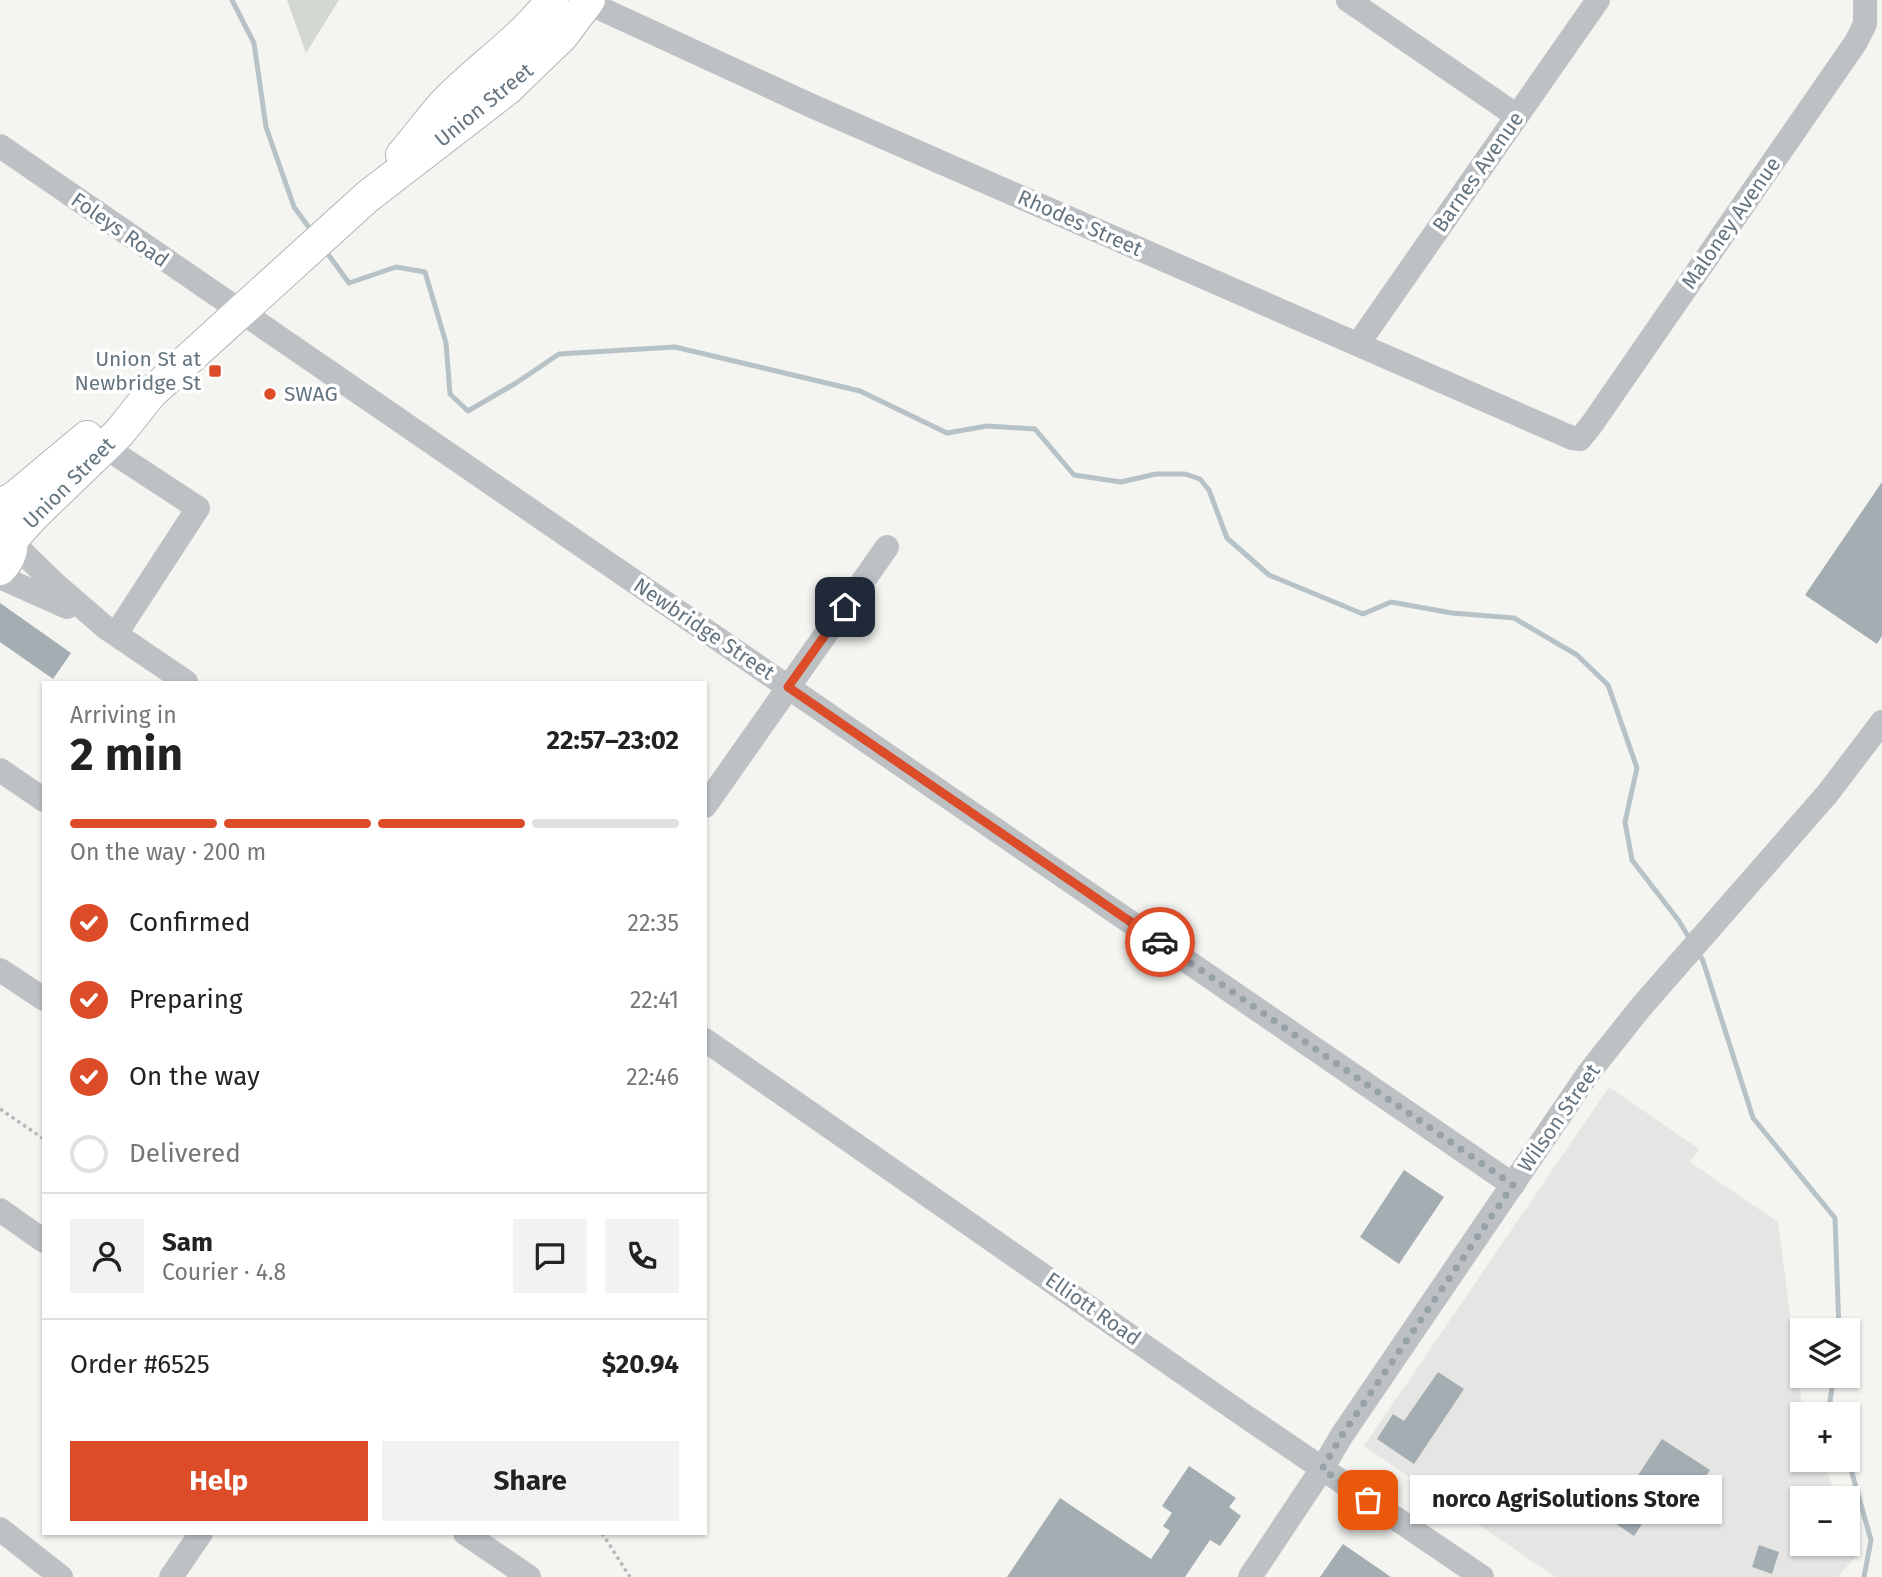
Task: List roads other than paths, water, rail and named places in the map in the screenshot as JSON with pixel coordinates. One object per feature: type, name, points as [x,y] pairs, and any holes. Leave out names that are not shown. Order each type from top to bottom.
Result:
[{"type":"main road","name":"Union Street","points":[[367,197],[444,104],[515,42],[552,0]]},
{"type":"main road","name":"Union Street","points":[[6,542],[119,433],[151,393],[269,285],[367,197],[507,89],[562,36],[586,1]]},
{"type":"main road","name":"Union Street","points":[[0,505],[14,498],[104,423],[151,393]]},
{"type":"street","points":[[1348,0],[1517,116]]},
{"type":"street","name":"Barnes Avenue","points":[[1358,344],[1598,0]]},
{"type":"street","name":"Maloney Avenue","points":[[1580,439],[1856,42],[1865,24],[1865,0]]},
{"type":"street","name":"Rhodes Street","points":[[586,1],[811,106],[1572,438],[1580,439]]},
{"type":"street","name":"Foleys Road","points":[[0,146],[240,313]]},
{"type":"street","name":"Newbridge Street","points":[[240,313],[1513,1185]]},
{"type":"street","points":[[105,447],[198,508],[111,630]]},
{"type":"street","points":[[6,542],[111,630],[185,681]]},
{"type":"street","points":[[707,803],[887,547]]},
{"type":"street","points":[[0,577],[48,597],[111,630]]},
{"type":"street","name":"Wilson Street","points":[[1250,1577],[1342,1435],[1590,1070],[1641,1007],[1828,793],[1882,722]]},
{"type":"street","points":[[0,770],[42,799]]},
{"type":"street","points":[[0,970],[42,998]]},
{"type":"street","name":"Elliott Road","points":[[707,1041],[1322,1469],[1482,1577]]},
{"type":"street","points":[[0,1210],[42,1240]]},
{"type":"street","points":[[0,1529],[61,1577]]},
{"type":"street","points":[[171,1577],[200,1535]]},
{"type":"street","points":[[468,1535],[529,1577]]},
{"type":"waterway","points":[[232,0],[254,43],[266,127],[294,207],[313,233]]},
{"type":"waterway","points":[[325,250],[349,283],[396,267],[425,272],[446,343],[450,394],[468,411],[559,354],[675,347],[860,391],[947,433],[987,426],[1035,429],[1074,475],[1121,482],[1156,474],[1185,474],[1200,479],[1209,490],[1227,538],[1269,575],[1363,614],[1391,602],[1452,613],[1514,618],[1577,655],[1608,685],[1637,768],[1625,822],[1632,860],[1691,941]]},
{"type":"waterway","points":[[1698,952],[1753,1118],[1835,1218],[1839,1318]]},
{"type":"waterway","points":[[1830,1402],[1832,1388]]},
{"type":"waterway","points":[[1852,1472],[1871,1540],[1864,1577]]},
{"type":"place","name":"Union St at Newbridge St","points":[[215,371]]},
{"type":"place","name":"SWAG","points":[[270,394]]},
{"type":"place","name":"norco AgriSolutions Store","points":[[1368,1500]]}]
